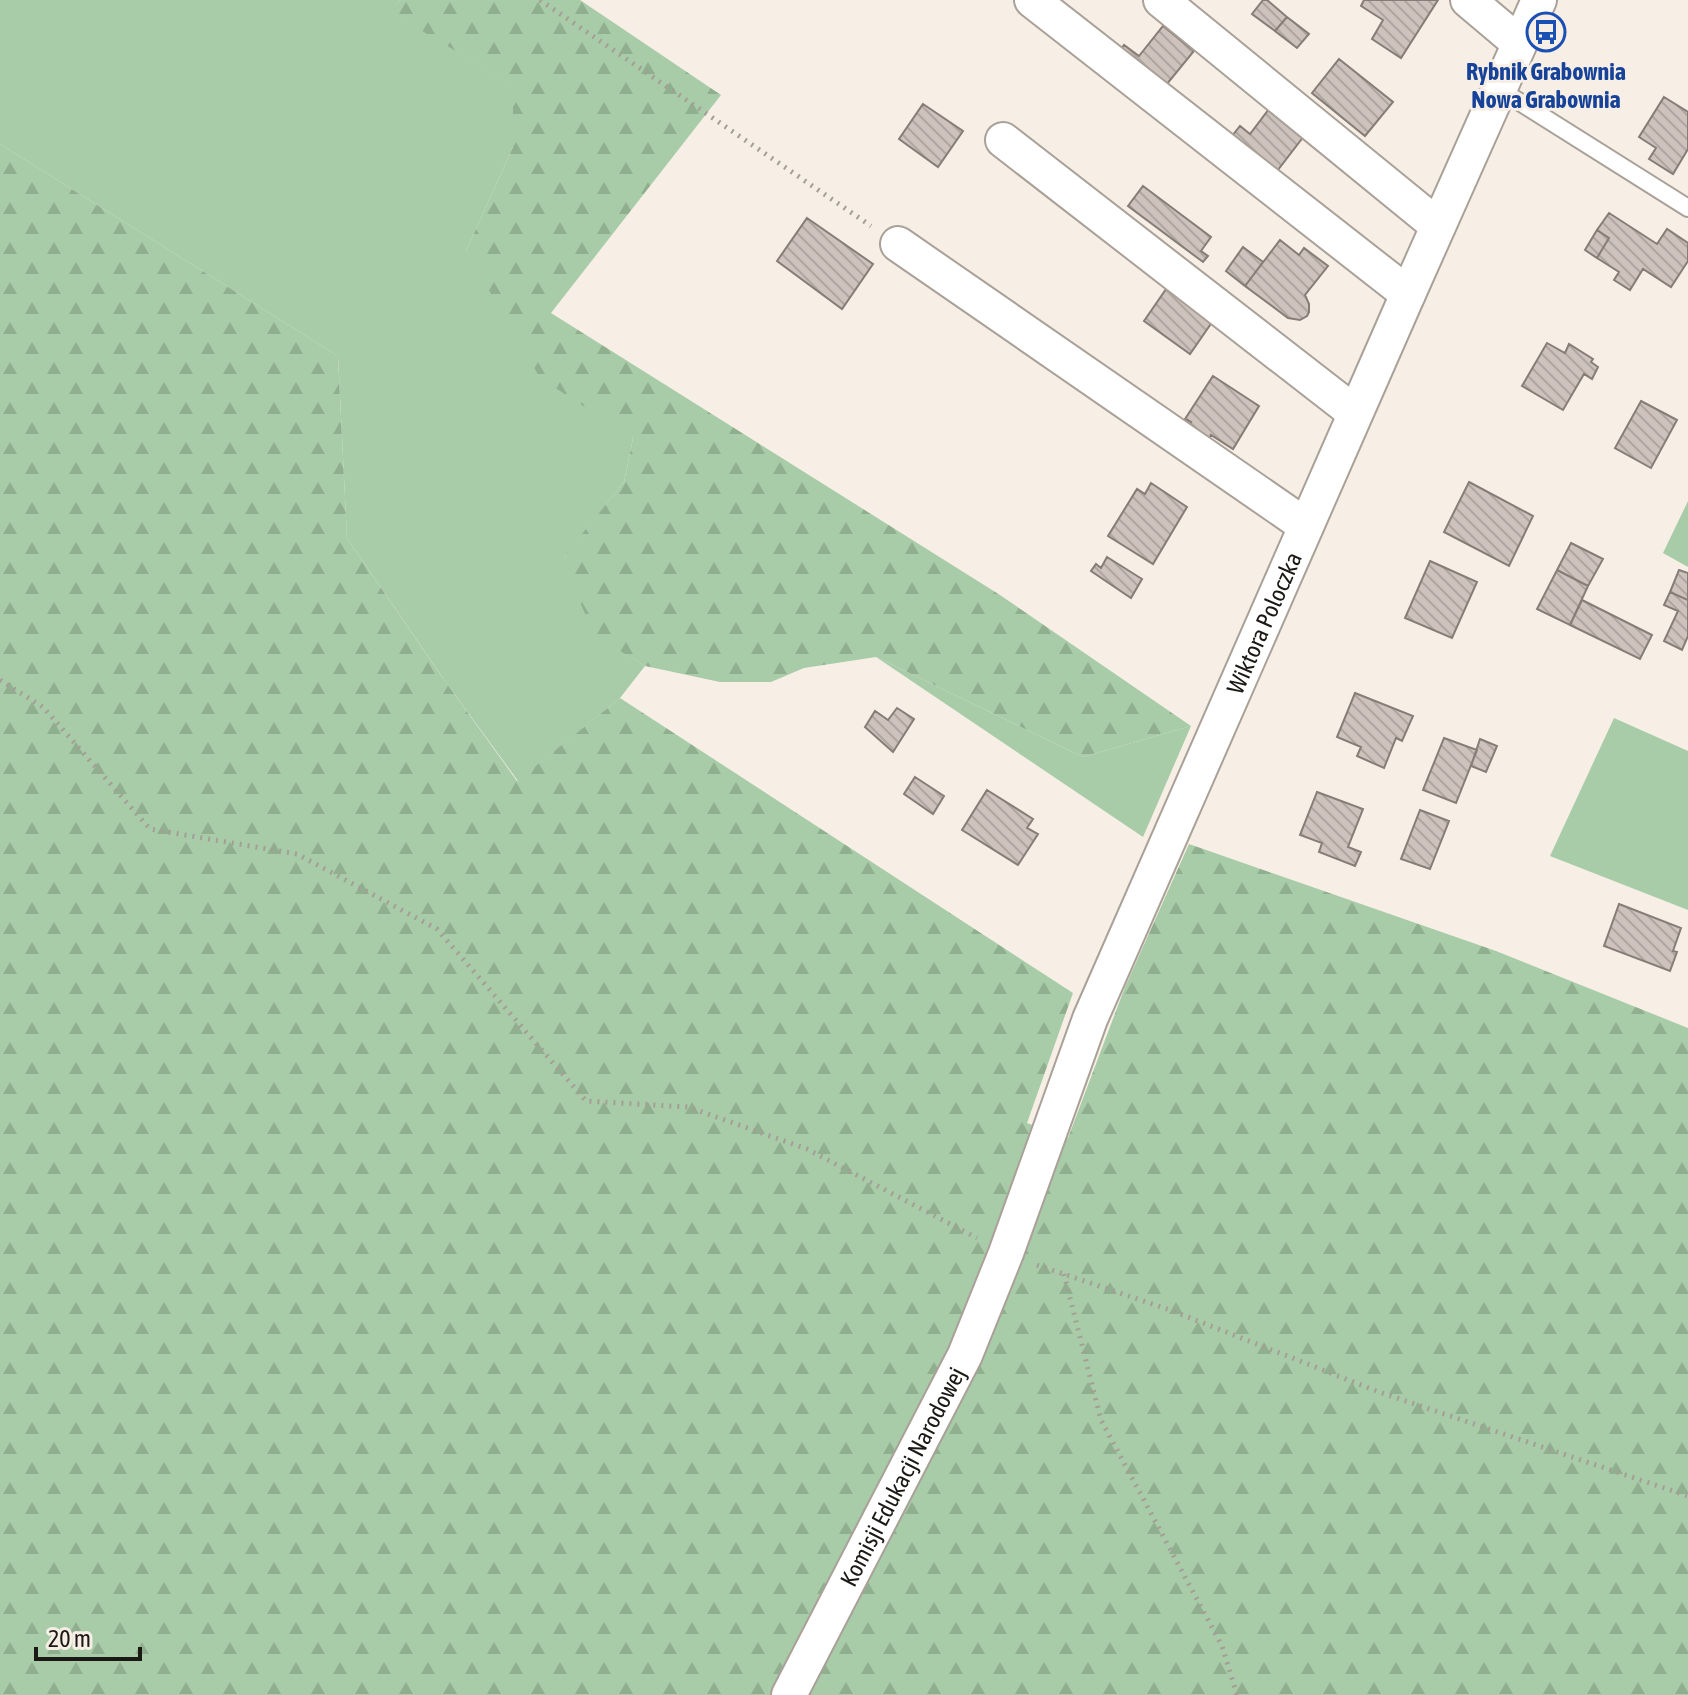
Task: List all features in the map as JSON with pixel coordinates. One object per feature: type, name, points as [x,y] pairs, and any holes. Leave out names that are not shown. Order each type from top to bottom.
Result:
[{"type":"street","points":[[1032,0],[1408,294]]},
{"type":"street","points":[[1161,0],[1438,226]]},
{"type":"street","points":[[1468,0],[1519,43]]},
{"type":"street","name":"Wiktora Poloczka","points":[[1006,1253],[1090,1019],[1539,0]]},
{"type":"street","points":[[1003,140],[1355,413]]},
{"type":"street","points":[[898,244],[1306,526]]},
{"type":"street","name":"Komisji Edukacji Narodowej","points":[[789,1695],[965,1355],[1006,1253]]},
{"type":"lane","points":[[1499,89],[1688,208]]},
{"type":"path","points":[[540,0],[898,244]]},
{"type":"path","points":[[0,680],[43,707],[150,829],[297,854],[437,929],[586,1101],[688,1107],[807,1149],[1006,1253],[1170,1310],[1379,1392],[1688,1496]]},
{"type":"path","points":[[1064,1274],[1101,1420],[1222,1646],[1237,1695]]},
{"type":"green space","points":[[0,0],[400,0],[391,12],[514,85],[513,147],[466,251],[633,438],[624,482],[565,556],[595,635],[645,666],[620,698],[518,781],[347,538],[338,356],[0,144]]},
{"type":"green space","points":[[400,0],[580,0],[721,95],[551,313],[1000,595],[1191,726],[1083,757],[876,657],[804,668],[771,682],[720,682],[645,666],[595,636],[568,575],[565,555],[624,482],[633,438],[540,378],[466,251],[513,147],[513,85],[390,12]]},
{"type":"green space","points":[[0,144],[338,356],[347,538],[517,781],[620,698],[1073,993],[1027,1123],[1068,1138],[1125,987],[1189,844],[1496,951],[1688,1028],[1688,1695],[0,1695]]},
{"type":"green space","points":[[1688,501],[1688,567],[1663,553]]},
{"type":"green space","points":[[876,657],[1083,757],[1191,726],[1143,837]]},
{"type":"green space","points":[[1614,718],[1688,751],[1688,910],[1550,856]]},
{"type":"building","points":[[1263,0],[1287,17],[1275,31],[1252,14]]},
{"type":"building","points":[[1364,0],[1438,0],[1401,58],[1372,39],[1383,20],[1361,6]]},
{"type":"building","points":[[1287,17],[1309,34],[1297,48],[1275,31]]},
{"type":"building","points":[[1163,26],[1194,51],[1162,90],[1117,55],[1124,45],[1139,56]]},
{"type":"building","points":[[1339,59],[1393,102],[1365,136],[1312,93]]},
{"type":"building","points":[[1664,97],[1688,112],[1688,149],[1673,174],[1649,159],[1656,148],[1639,137]]},
{"type":"building","points":[[923,104],[963,131],[938,167],[899,139]]},
{"type":"building","points":[[1269,109],[1304,136],[1274,175],[1228,141],[1240,126],[1250,134]]},
{"type":"building","points":[[1143,186],[1211,237],[1201,251],[1208,256],[1203,262],[1128,206]]},
{"type":"building","points":[[1609,213],[1657,244],[1667,229],[1688,243],[1688,261],[1671,287],[1643,269],[1630,290],[1614,280],[1619,272],[1597,258],[1609,238],[1597,230]]},
{"type":"building","points":[[807,218],[873,264],[842,309],[777,261]]},
{"type":"building","points":[[1597,230],[1609,238],[1597,258],[1585,250]]},
{"type":"building","points":[[1280,240],[1299,255],[1304,248],[1328,266],[1305,295],[1309,312],[1300,320],[1288,318],[1245,286]]},
{"type":"building","points":[[1243,247],[1263,262],[1245,286],[1226,271]]},
{"type":"building","points":[[1171,282],[1217,315],[1190,354],[1144,321]]},
{"type":"building","points":[[1547,343],[1565,353],[1569,344],[1593,359],[1591,362],[1598,367],[1592,379],[1584,374],[1563,410],[1522,386]]},
{"type":"building","points":[[1213,376],[1259,406],[1233,449],[1211,435],[1207,442],[1187,429],[1191,422],[1185,419]]},
{"type":"building","points":[[1641,401],[1677,420],[1651,468],[1615,448]]},
{"type":"building","points":[[1469,482],[1533,516],[1509,566],[1444,532]]},
{"type":"building","points":[[1151,483],[1187,507],[1153,564],[1108,536],[1137,489],[1145,494]]},
{"type":"building","points":[[1571,543],[1603,559],[1588,586],[1557,570]]},
{"type":"building","points":[[1107,557],[1142,579],[1131,598],[1091,571],[1096,564],[1101,568]]},
{"type":"building","points":[[1430,561],[1477,582],[1452,638],[1405,618]]},
{"type":"building","points":[[1557,570],[1588,586],[1570,625],[1537,609]]},
{"type":"building","points":[[1679,570],[1688,573],[1688,600],[1670,592]]},
{"type":"building","points":[[1670,592],[1688,600],[1688,636],[1682,650],[1664,641],[1678,611],[1664,605]]},
{"type":"building","points":[[1582,600],[1652,635],[1640,659],[1570,625]]},
{"type":"building","points":[[1355,693],[1413,716],[1402,741],[1396,738],[1384,768],[1357,756],[1361,747],[1337,737]]},
{"type":"building","points":[[897,708],[914,719],[893,752],[865,727],[875,711],[888,720]]},
{"type":"building","points":[[1444,738],[1477,750],[1456,803],[1423,790]]},
{"type":"building","points":[[1480,739],[1497,746],[1486,772],[1471,766]]},
{"type":"building","points":[[915,777],[944,796],[933,814],[904,794]]},
{"type":"building","points":[[987,790],[1033,819],[1027,828],[1038,834],[1018,865],[962,830]]},
{"type":"building","points":[[1317,792],[1363,809],[1348,847],[1361,852],[1355,866],[1319,852],[1322,843],[1300,835]]},
{"type":"building","points":[[1420,810],[1449,821],[1430,869],[1401,859]]},
{"type":"building","points":[[1619,904],[1681,928],[1670,971],[1604,946]]},
{"type":"place","name":"Rybnik Grabownia Nowa Grabownia","points":[[1546,32]]}]
